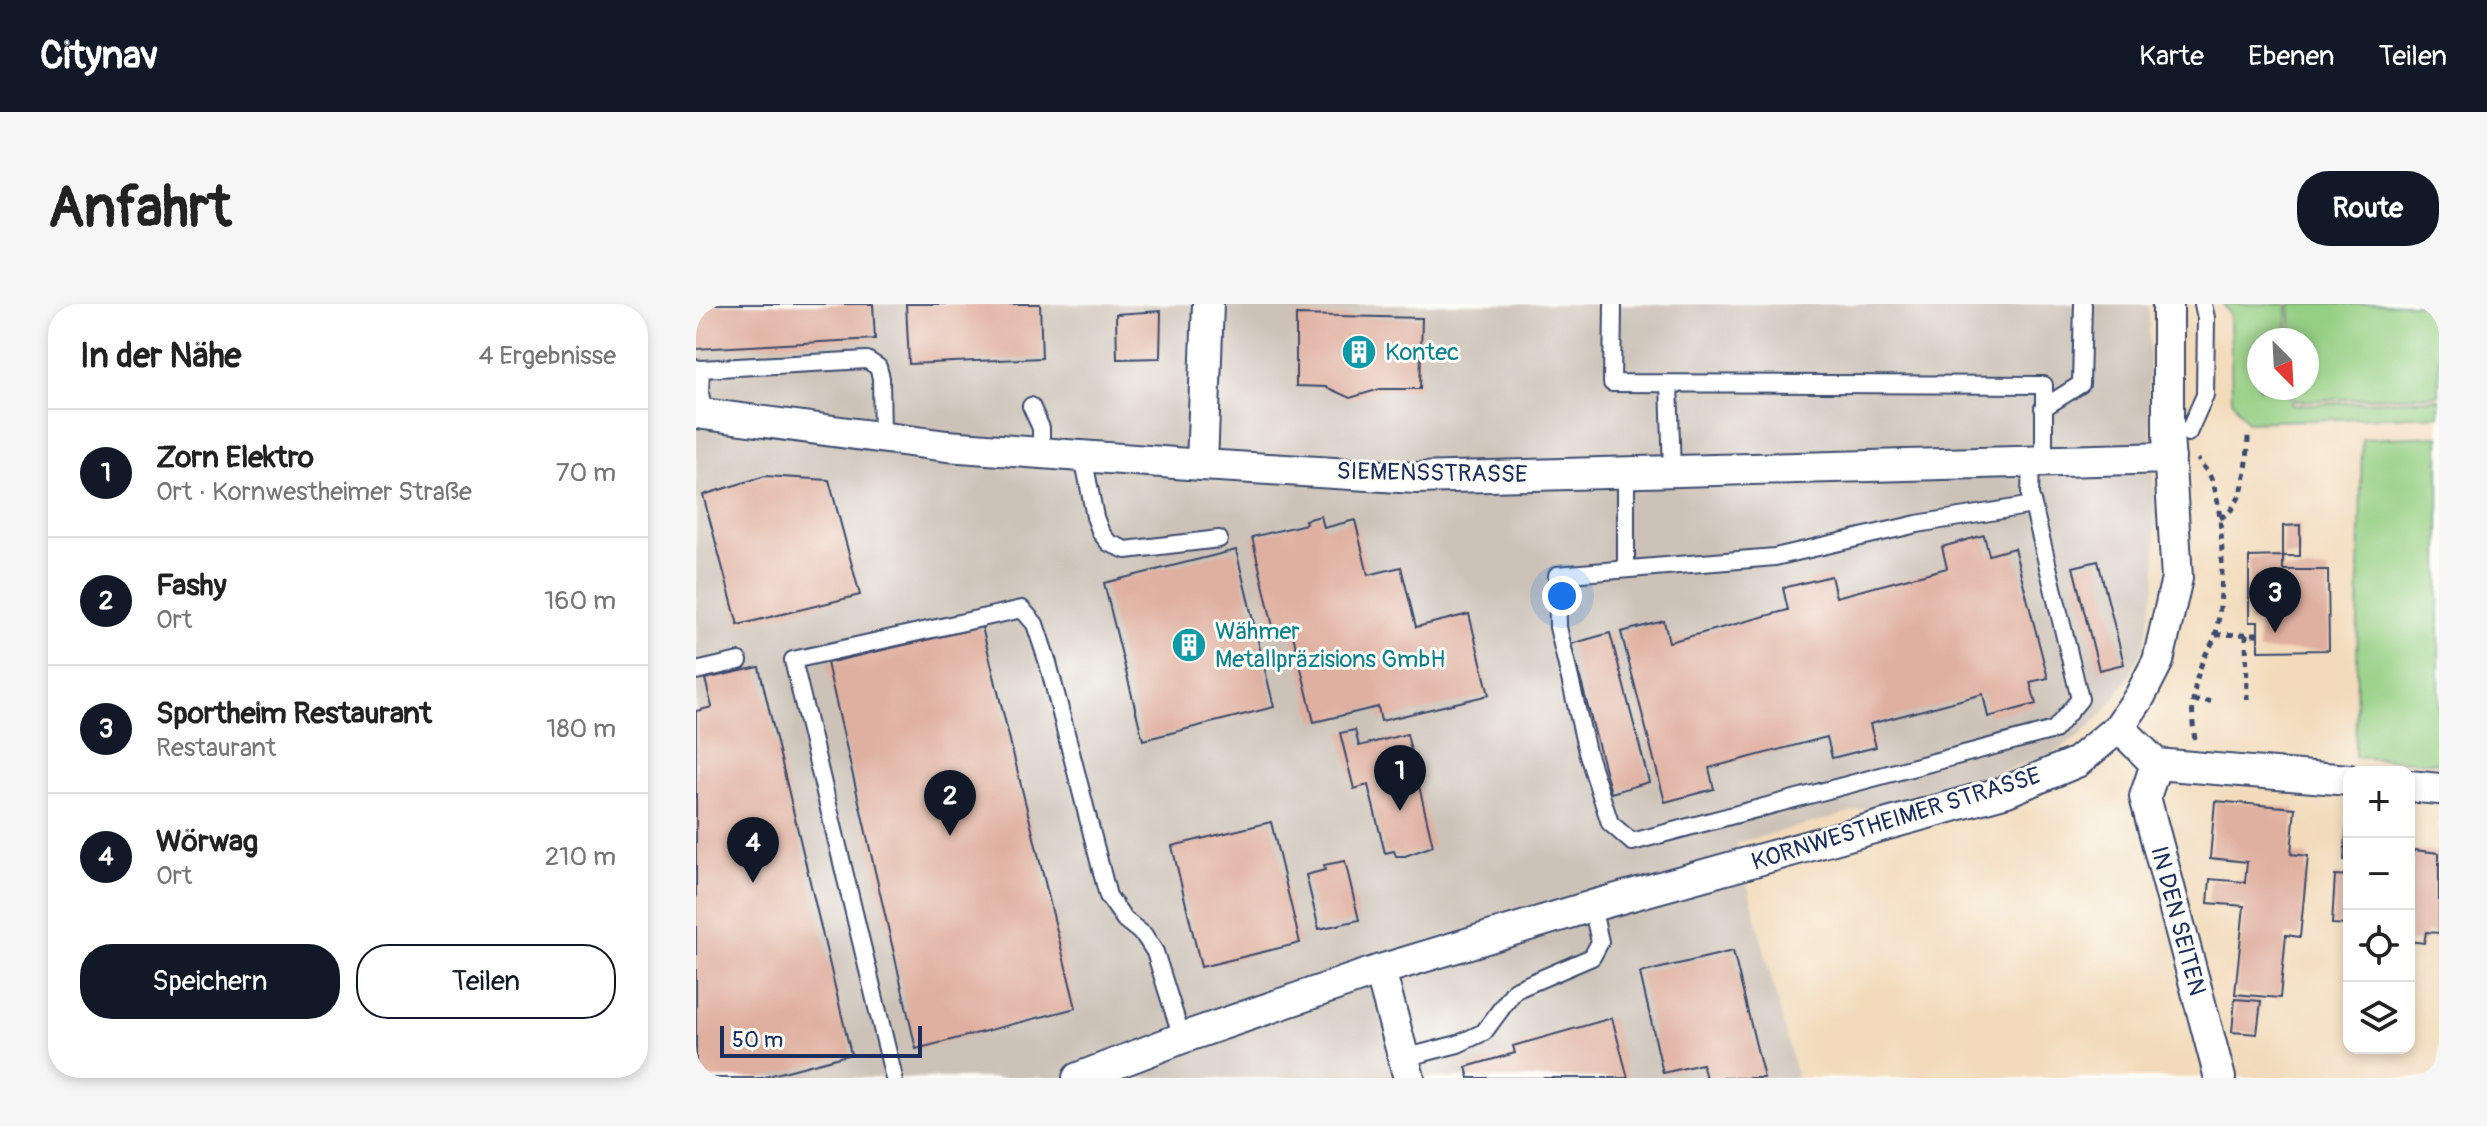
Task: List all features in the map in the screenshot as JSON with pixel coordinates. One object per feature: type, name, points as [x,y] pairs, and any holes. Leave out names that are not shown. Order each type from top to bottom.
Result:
[{"type":"street","points":[[1202,465],[1208,304]]},
{"type":"street","name":"KORNWESTHEIMER STRASSE","points":[[1078,1078],[1182,1038],[1380,970],[1592,906],[2007,791],[2077,762],[2119,727],[2139,698],[2158,661],[2177,578],[2170,458],[2168,304]]},
{"type":"street","name":"SIEMENSSTRASSE","points":[[700,414],[947,446],[1416,478],[2170,458]]},
{"type":"street","points":[[2119,727],[2156,764],[2343,779]]},
{"type":"street","name":"IN DEN SEITEN","points":[[2156,764],[2145,797],[2220,1078]]},
{"type":"street","points":[[2415,787],[2439,789]]},
{"type":"street","points":[[1380,970],[1406,1068]]},
{"type":"lane","points":[[1613,304],[1612,383],[2044,385],[2038,462],[2030,495],[2033,505],[2080,699],[2054,730],[1632,842],[1610,823],[1587,752],[1558,627],[1557,575],[1775,557],[1917,524],[2033,505]]},
{"type":"lane","points":[[2043,408],[2081,384],[2083,304]]},
{"type":"lane","points":[[2188,433],[2205,395],[2206,318],[2203,304]]},
{"type":"lane","points":[[700,414],[698,368],[867,360],[878,367],[881,378],[882,438]]},
{"type":"lane","points":[[1669,384],[1672,471]]},
{"type":"lane","points":[[1031,406],[1041,428],[1041,452]]},
{"type":"lane","points":[[1083,456],[1095,517],[1109,543],[1126,550],[1219,539]]},
{"type":"lane","points":[[1626,472],[1626,569]]},
{"type":"lane","points":[[894,1078],[793,660],[1022,609],[1035,624],[1048,663],[1108,896],[1125,920],[1144,935],[1155,952],[1182,1038]]},
{"type":"lane","points":[[696,671],[739,661]]},
{"type":"lane","points":[[1406,1068],[1484,1032],[1515,990],[1592,957],[1600,942],[1592,906]]},
{"type":"path","points":[[2220,518],[2232,509],[2240,491],[2248,433]]},
{"type":"path","points":[[2203,767],[2194,736],[2193,701],[2202,663],[2216,635],[2222,571],[2220,518],[2210,475]]},
{"type":"path","points":[[2246,634],[2247,700]]},
{"type":"path","points":[[2216,635],[2258,634]]},
{"type":"path","points":[[2193,701],[2214,701]]},
{"type":"shaded area","points":[[696,304],[2149,304],[2149,410],[2156,580],[2144,646],[2126,682],[2104,712],[2082,734],[2053,754],[2002,772],[1737,843],[1797,1078],[696,1078]]},
{"type":"green space","points":[[2223,304],[2287,304],[2288,328],[2247,328],[2247,400],[2291,400],[2291,405],[2439,399],[2439,415],[2247,422],[2232,400],[2230,314]]},
{"type":"green space","points":[[2290,304],[2439,304],[2439,395],[2319,400],[2319,328],[2291,328]]},
{"type":"green space","points":[[2439,436],[2439,763],[2355,757],[2362,439]]},
{"type":"building","points":[[696,304],[873,304],[875,339],[696,349]]},
{"type":"building","points":[[906,304],[1040,304],[1042,358],[909,364]]},
{"type":"building","points":[[1161,311],[1160,358],[1117,359],[1116,314]]},
{"type":"building","name":"Kontec","points":[[1296,315],[1422,318],[1420,389],[1380,389],[1350,398],[1326,387],[1296,386]]},
{"type":"building","points":[[765,476],[829,480],[860,595],[738,625],[703,495]]},
{"type":"building","points":[[1321,516],[1324,528],[1355,520],[1368,575],[1401,567],[1416,627],[1469,614],[1489,695],[1381,721],[1378,707],[1314,722],[1292,631],[1275,635],[1252,537],[1306,524],[1305,520]]},
{"type":"building","points":[[2300,525],[2300,556],[2283,556],[2283,526]]},
{"type":"building","points":[[1984,535],[1989,555],[2014,548],[2048,678],[2030,682],[2036,704],[1988,717],[1983,694],[1870,724],[1876,747],[1832,758],[1827,737],[1709,768],[1714,789],[1665,802],[1621,632],[1664,621],[1669,642],[1788,610],[1783,588],[1831,576],[1836,597],[1947,568],[1942,547]]},
{"type":"building","name":"Wähmer Metallpräzisions GmbH","points":[[1236,550],[1274,707],[1143,740],[1104,583]]},
{"type":"building","points":[[2283,556],[2283,570],[2328,570],[2329,650],[2258,651],[2258,622],[2249,622],[2249,557]]},
{"type":"building","points":[[2098,561],[2124,664],[2099,670],[2073,567]]},
{"type":"building","points":[[982,627],[1076,1008],[916,1049],[827,663]]},
{"type":"building","points":[[1610,633],[1649,782],[1611,793],[1571,644]]},
{"type":"building","points":[[759,667],[851,1054],[761,1078],[696,1078],[696,711],[712,707],[705,679]]},
{"type":"building","points":[[1355,730],[1359,746],[1407,734],[1433,846],[1405,856],[1396,856],[1394,851],[1385,853],[1368,785],[1354,789],[1340,733]]},
{"type":"building","points":[[2215,801],[2295,808],[2291,854],[2308,856],[2300,937],[2286,935],[2280,998],[2235,994],[2244,906],[2208,903],[2210,879],[2245,882],[2247,862],[2210,858]]},
{"type":"building","points":[[1271,822],[1300,943],[1201,967],[1172,846]]},
{"type":"building","points":[[2415,850],[2439,853],[2439,933],[2426,932],[2424,943],[2415,942]]},
{"type":"building","points":[[1345,861],[1359,920],[1319,929],[1306,875],[1325,870],[1324,865]]},
{"type":"building","points":[[2335,875],[2343,876],[2343,925],[2332,924]]},
{"type":"building","points":[[1733,951],[1764,1078],[1706,1078],[1702,1064],[1663,1073],[1640,973]]},
{"type":"building","points":[[2235,999],[2261,1001],[2257,1034],[2232,1032]]},
{"type":"building","points":[[1612,1018],[1628,1078],[1469,1078],[1466,1067],[1515,1053],[1513,1046]]},
{"type":"place","name":"Kontec","points":[[1359,352]]},
{"type":"place","name":"Sportheim Restaurant","points":[[2275,633]]},
{"type":"place","name":"Wähmer Metallpräzisions GmbH","points":[[1189,645]]},
{"type":"place","name":"Zorn Elektro","points":[[1400,811]]},
{"type":"place","name":"Fashy","points":[[950,836]]},
{"type":"place","name":"Wörwag","points":[[753,883]]}]
